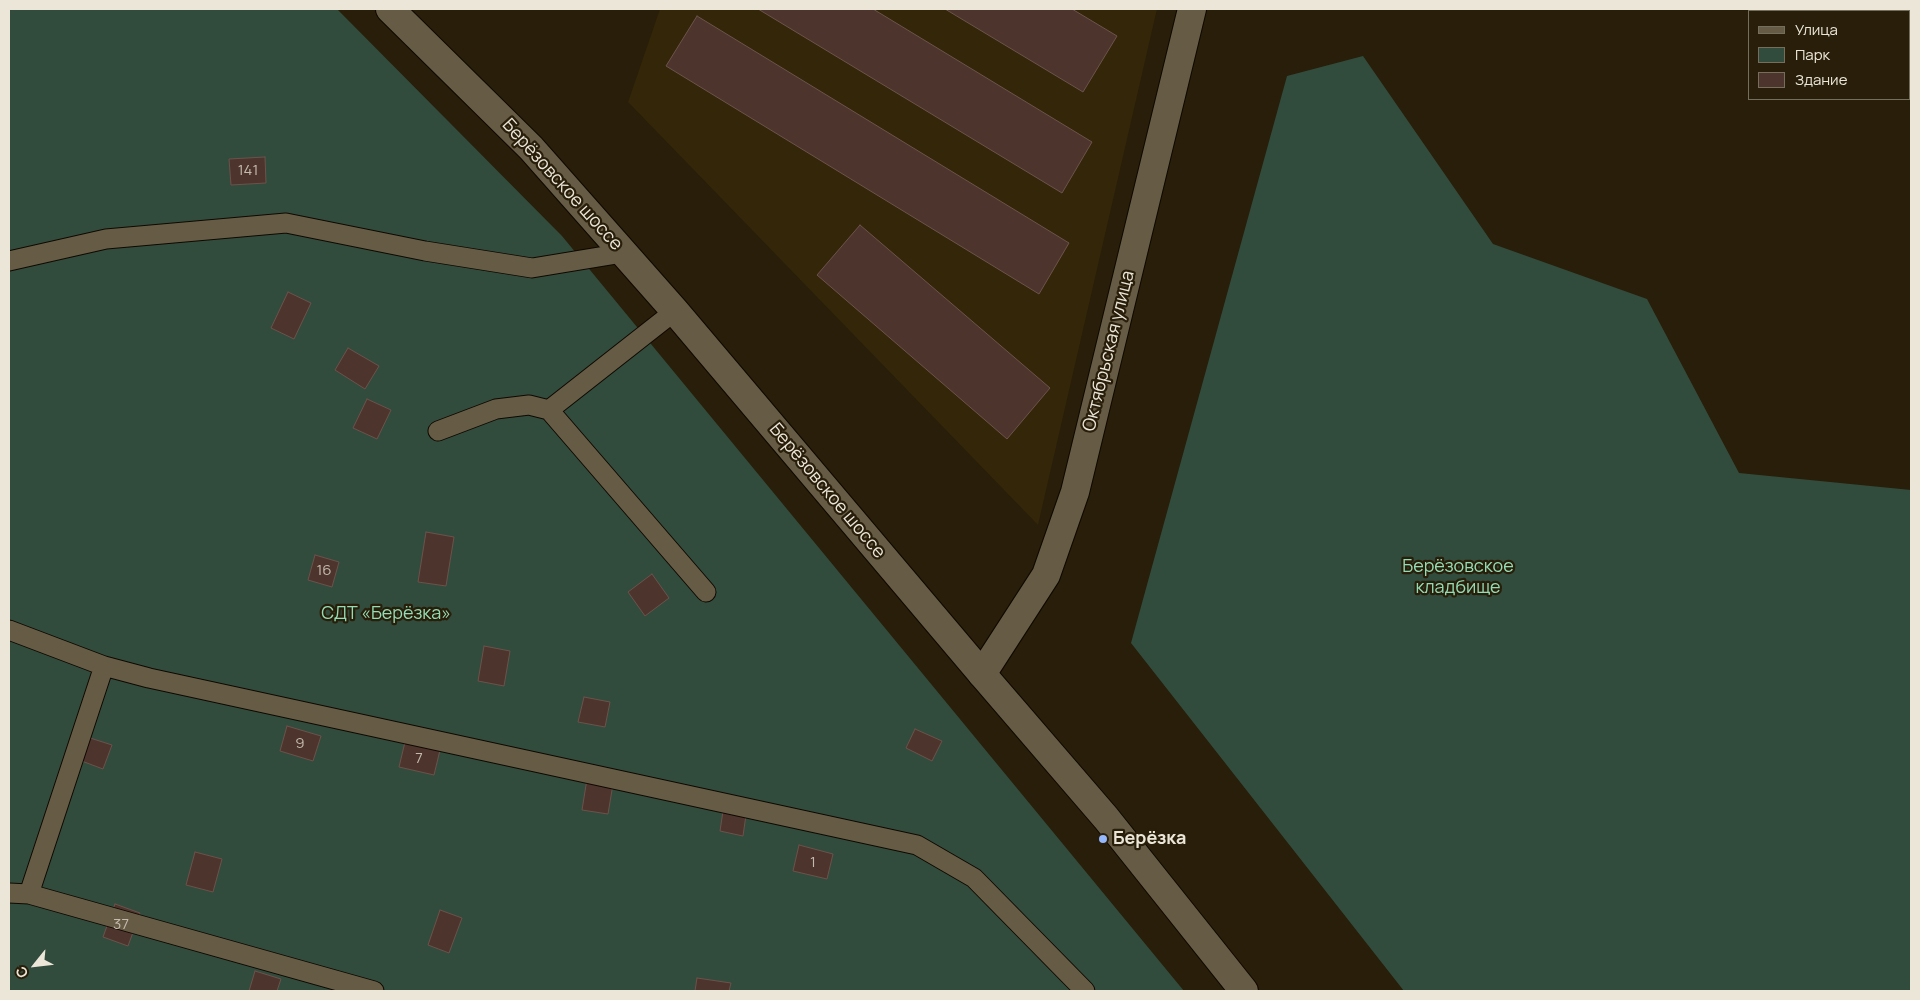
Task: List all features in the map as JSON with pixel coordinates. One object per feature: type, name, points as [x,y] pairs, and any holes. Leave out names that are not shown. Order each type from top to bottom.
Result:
[{"type":"street","name":"Берёзовское шоссе","points":[[390,9],[531,148],[675,311],[1106,818],[1235,987]]},
{"type":"street","name":"Октябрьская улица","points":[[982,674],[1046,575],[1075,492],[1192,9]]},
{"type":"lane","points":[[9,261],[106,239],[286,223],[426,251],[532,268],[622,253]]},
{"type":"lane","points":[[549,410],[675,311]]},
{"type":"lane","points":[[438,431],[496,409],[529,405],[549,410],[706,592]]},
{"type":"lane","points":[[9,630],[104,666],[149,678],[917,845],[974,878],[1084,991]]},
{"type":"lane","points":[[29,894],[104,666]]},
{"type":"lane","points":[[9,893],[29,894],[374,991]]},
{"type":"shaded area","points":[[660,9],[1157,9],[1038,525],[628,102]]},
{"type":"green space","name":"СДТ «Берёзка»","points":[[9,9],[337,9],[562,236],[1184,991],[9,991]]},
{"type":"green space","name":"Берёзовское кладбище","points":[[1363,56],[1493,244],[1647,299],[1739,473],[1911,490],[1911,991],[1404,991],[1131,643],[1287,76]]},
{"type":"building","points":[[758,9],[873,9],[1092,142],[1062,193]]},
{"type":"building","points":[[945,9],[1072,9],[1117,36],[1083,92]]},
{"type":"building","points":[[697,16],[1069,243],[1039,294],[666,66]]},
{"type":"building","points":[[265,157],[266,183],[231,185],[229,159]]},
{"type":"building","points":[[860,225],[1050,388],[1007,439],[817,275]]},
{"type":"building","points":[[288,292],[311,303],[294,339],[271,328]]},
{"type":"building","points":[[348,348],[379,366],[365,389],[335,370]]},
{"type":"building","points":[[367,399],[391,410],[377,439],[353,428]]},
{"type":"building","points":[[426,532],[454,537],[446,586],[418,582]]},
{"type":"building","points":[[315,555],[339,562],[332,587],[308,580]]},
{"type":"building","points":[[652,574],[669,598],[645,616],[628,592]]},
{"type":"building","points":[[484,646],[510,651],[504,686],[478,681]]},
{"type":"building","points":[[584,697],[610,702],[605,727],[578,722]]},
{"type":"building","points":[[287,726],[321,736],[313,761],[280,751]]},
{"type":"building","points":[[915,729],[942,741],[932,761],[906,748]]},
{"type":"building","points":[[87,737],[112,745],[103,769],[79,760]]},
{"type":"building","points":[[405,742],[440,750],[434,775],[399,767]]},
{"type":"building","points":[[587,779],[613,784],[608,814],[582,810]]},
{"type":"building","points":[[723,811],[746,815],[743,836],[720,831]]},
{"type":"building","points":[[799,845],[833,854],[827,879],[793,871]]},
{"type":"building","points":[[195,852],[222,859],[213,892],[186,885]]},
{"type":"building","points":[[115,904],[140,913],[128,946],[103,937]]},
{"type":"building","points":[[440,910],[462,918],[449,953],[428,945]]},
{"type":"building","points":[[255,971],[281,979],[277,991],[249,991]]},
{"type":"building","points":[[697,978],[731,983],[729,991],[695,991]]},
{"type":"place","name":"Берёзка","points":[[1103,839]]}]
